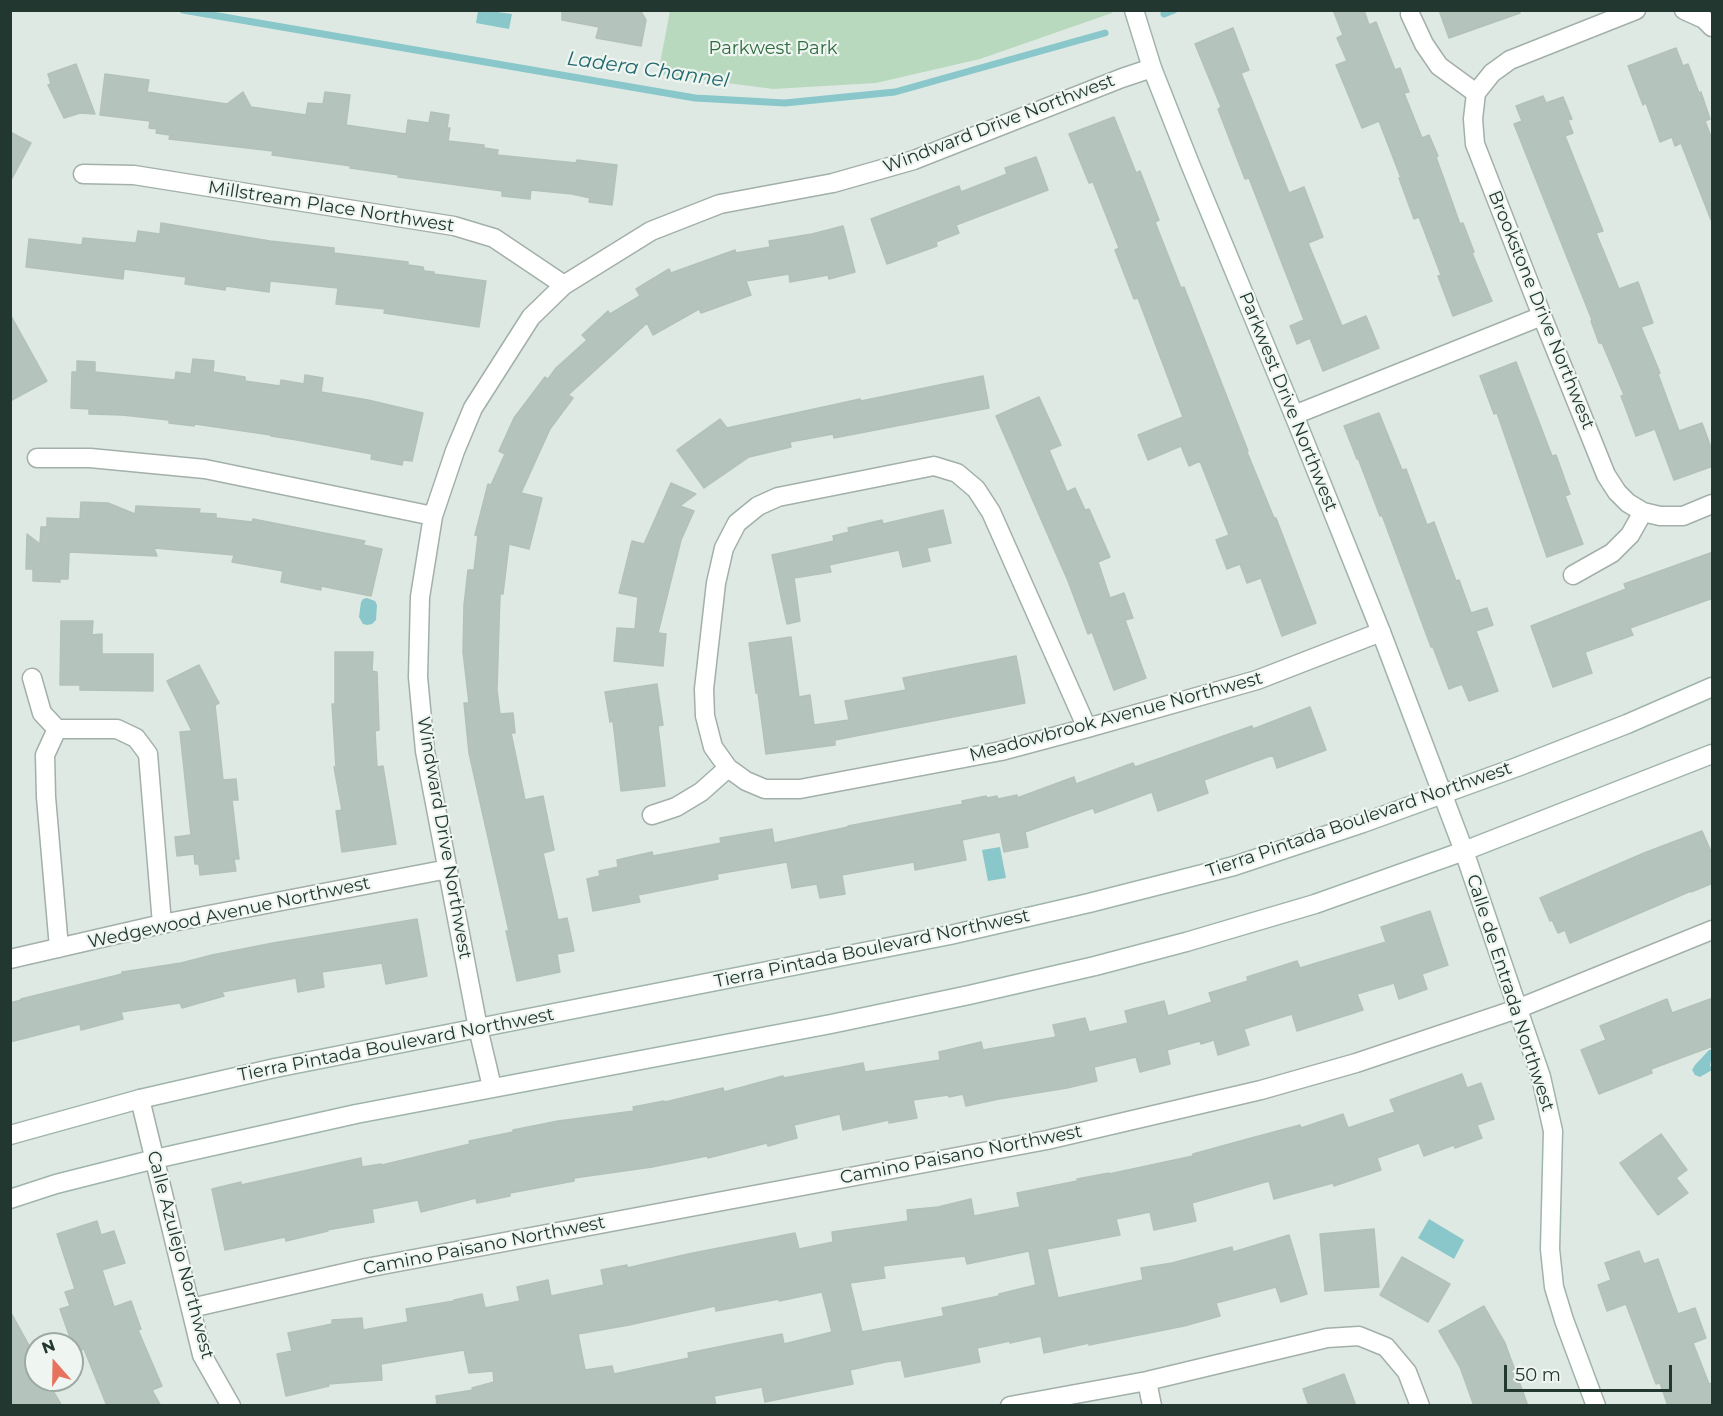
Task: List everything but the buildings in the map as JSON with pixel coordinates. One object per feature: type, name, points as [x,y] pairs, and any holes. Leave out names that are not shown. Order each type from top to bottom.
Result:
[{"type":"street","name":"Parkwest Drive Northwest","points":[[1134,10],[1152,68],[1294,415],[1442,794]]},
{"type":"street","points":[[1410,14],[1424,44],[1439,66],[1476,93],[1492,73],[1510,60],[1636,10]]},
{"type":"street","points":[[1684,10],[1708,19]]},
{"type":"street","name":"Windward Drive Northwest","points":[[492,1087],[478,1028],[425,751],[418,677],[420,597],[433,516],[455,451],[473,408],[531,318],[564,285],[651,231],[720,204],[833,183],[914,160],[1152,68]]},
{"type":"street","name":"Brookstone Drive Northwest","points":[[1476,93],[1473,118],[1475,144],[1542,316],[1606,475],[1617,492],[1628,503],[1643,512]]},
{"type":"street","name":"Millstream Place Northwest","points":[[83,174],[134,175],[454,226],[494,238],[564,285]]},
{"type":"street","points":[[1294,415],[1542,316]]},
{"type":"street","points":[[37,458],[90,458],[205,469],[433,516]]},
{"type":"street","points":[[652,815],[676,807],[693,797],[728,768],[713,747],[705,716],[704,689],[716,583],[724,549],[737,523],[758,506],[778,497],[934,466],[957,473],[976,489],[991,512],[1087,728]]},
{"type":"street","points":[[1573,575],[1612,552],[1630,535],[1643,512],[1660,516],[1683,516],[1713,504]]},
{"type":"street","name":"Meadowbrook Avenue Northwest","points":[[728,768],[746,781],[765,789],[800,789],[1001,752],[1257,680],[1380,632]]},
{"type":"street","points":[[32,678],[42,713],[57,729],[117,729],[136,738],[148,754],[162,924]]},
{"type":"street","name":"Tierra Pintada Boulevard Northwest","points":[[10,1135],[140,1099],[274,1068],[950,935],[1234,866],[1442,794],[1616,728],[1713,687]]},
{"type":"street","points":[[57,729],[45,755],[46,797],[59,948]]},
{"type":"street","points":[[10,1198],[155,1159],[356,1114],[831,1024],[1095,966],[1315,904],[1464,851],[1713,754]]},
{"type":"street","name":"Calle de Entrada Northwest","points":[[1442,794],[1464,851],[1541,1077],[1553,1131],[1550,1249],[1554,1287],[1596,1406]]},
{"type":"street","name":"Wedgewood Avenue Northwest","points":[[10,959],[162,924],[448,869]]},
{"type":"street","name":"Camino Paisano Northwest","points":[[191,1308],[366,1268],[1047,1140],[1261,1090],[1356,1063],[1516,1009],[1713,930]]},
{"type":"street","name":"Calle Azulejo Northwest","points":[[140,1099],[202,1355],[231,1406]]},
{"type":"street","points":[[1010,1406],[1148,1381],[1327,1338],[1359,1336],[1386,1347],[1407,1372],[1420,1406]]},
{"type":"street","points":[[1148,1381],[1152,1406]]},
{"type":"green space","name":"Parkwest Park","points":[[1112,10],[1112,13],[980,59],[876,83],[773,89],[658,74],[670,11]]},
{"type":"water","points":[[478,11],[512,14],[509,29],[476,23]]},
{"type":"water","points":[[367,598],[375,601],[377,605],[376,620],[367,625],[363,624],[359,617],[361,602]]},
{"type":"water","points":[[1000,847],[1006,878],[988,881],[982,850]]},
{"type":"water","points":[[1709,1050],[1712,1050],[1710,1065],[1712,1070],[1700,1077],[1695,1075],[1692,1070]]},
{"type":"water","points":[[1429,1219],[1464,1240],[1454,1259],[1418,1238]]},
{"type":"waterway","name":"Ladera Channel","points":[[183,10],[695,98],[785,103],[895,92],[1105,33]]},
{"type":"waterway","name":"Ladera Channel","points":[[1164,14],[1174,10]]}]
